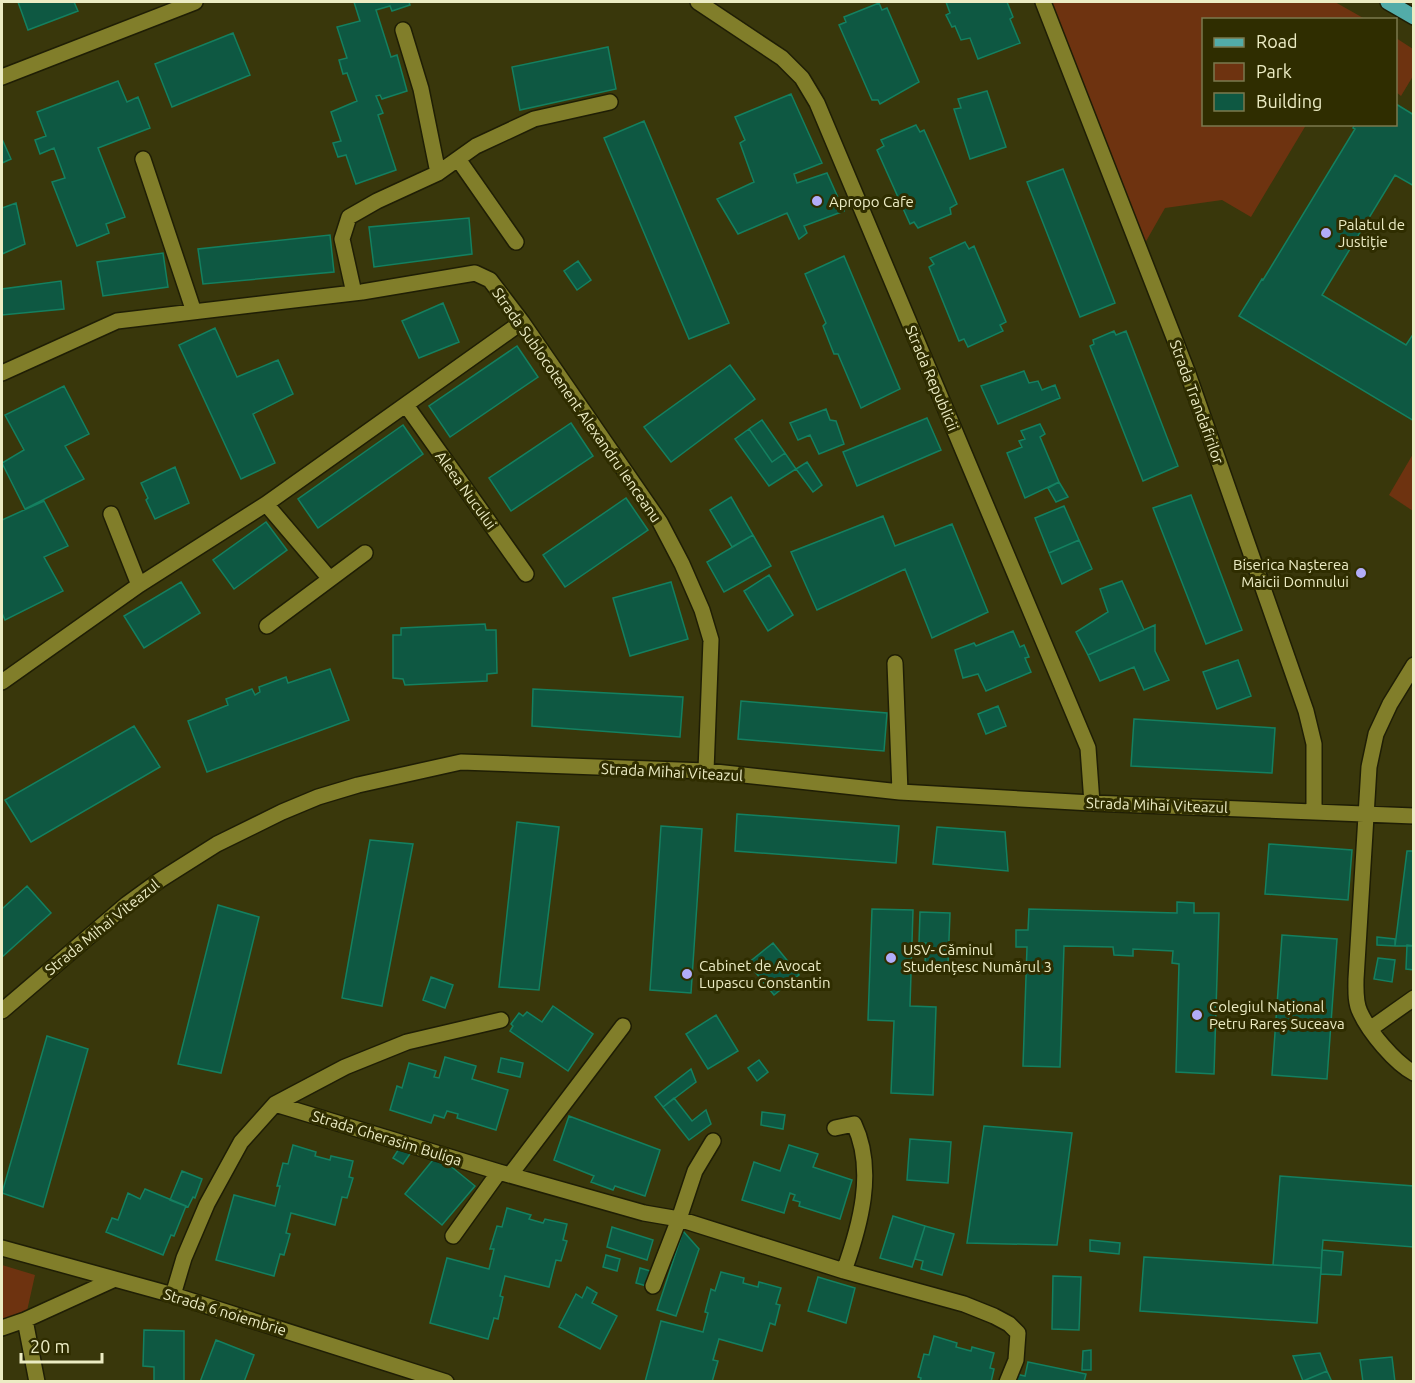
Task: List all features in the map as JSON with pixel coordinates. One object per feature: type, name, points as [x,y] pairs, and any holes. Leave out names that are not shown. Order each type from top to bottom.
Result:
[{"type":"main road","points":[[1388,2],[1413,17]]},
{"type":"street","points":[[2,77],[195,2]]},
{"type":"street","name":"Strada Republicii","points":[[698,2],[782,58],[802,78],[817,103],[1088,748],[1092,803]]},
{"type":"street","name":"Strada Trandafirilor","points":[[1043,2],[1187,371],[1306,711],[1314,744],[1314,811]]},
{"type":"street","points":[[403,30],[421,89],[438,174]]},
{"type":"street","points":[[354,293],[342,239],[349,217],[376,201],[438,174],[476,146],[534,118],[610,102]]},
{"type":"street","points":[[143,159],[194,312]]},
{"type":"street","points":[[458,159],[516,242]]},
{"type":"street","name":"Strada Sublocotenent Alexandru Ienceanu","points":[[2,373],[117,321],[354,293],[475,273],[490,280],[522,322],[660,522],[702,609],[711,640],[706,771]]},
{"type":"street","points":[[2,682],[139,585],[266,504],[522,322]]},
{"type":"street","name":"Aleea Nucului","points":[[406,405],[526,574]]},
{"type":"street","points":[[266,504],[330,579]]},
{"type":"street","points":[[111,514],[139,585]]},
{"type":"street","points":[[267,626],[365,553]]},
{"type":"street","points":[[895,663],[900,792]]},
{"type":"street","points":[[1413,665],[1390,704],[1376,734],[1369,767],[1356,988],[1359,1011],[1370,1029],[1394,1058],[1413,1073]]},
{"type":"street","name":"Strada Mihai Viteazul","points":[[2,1011],[127,904],[217,844],[318,797],[358,785],[461,762],[706,771],[900,792],[1092,803],[1413,816]]},
{"type":"street","points":[[1370,1029],[1413,998]]},
{"type":"street","name":"Strada Gherasim Buliga","points":[[173,1295],[184,1258],[207,1204],[241,1142],[275,1104],[345,1067],[407,1042],[501,1020]]},
{"type":"street","points":[[453,1236],[623,1026]]},
{"type":"street","name":"Strada Gherasim Buliga","points":[[275,1104],[504,1173],[644,1213],[679,1219],[844,1271],[964,1304],[1009,1324],[1018,1333],[1016,1360],[1007,1382]]},
{"type":"street","points":[[835,1128],[854,1124],[862,1148],[864,1175],[862,1209],[855,1242],[844,1271]]},
{"type":"street","points":[[653,1286],[695,1171],[713,1141]]},
{"type":"street","name":"Strada 6 noiembrie","points":[[2,1248],[173,1295],[444,1381]]},
{"type":"street","points":[[2,1328],[25,1320],[115,1279]]},
{"type":"street","points":[[25,1320],[37,1382]]},
{"type":"green space","points":[[1043,2],[1335,2],[1363,18],[1202,18],[1202,126],[1305,126],[1251,217],[1222,200],[1165,208],[1141,250]]},
{"type":"green space","points":[[1397,39],[1413,49],[1413,76],[1401,96],[1397,93]]},
{"type":"green space","points":[[1413,454],[1413,511],[1389,495]]},
{"type":"green space","points":[[2,1265],[35,1275],[25,1320],[2,1328]]},
{"type":"building","points":[[18,2],[74,2],[78,11],[28,30]]},
{"type":"building","points":[[354,2],[409,2],[410,5],[392,11],[390,6],[376,10],[391,57],[397,55],[407,91],[382,99],[380,95],[376,96],[383,113],[378,115],[396,170],[356,184],[346,155],[338,157],[333,143],[341,141],[331,112],[357,101],[347,73],[343,74],[339,60],[347,58],[337,27],[360,21]]},
{"type":"building","points":[[946,2],[1007,2],[1013,17],[1010,19],[1020,43],[978,59],[970,38],[961,40],[955,26],[952,27],[946,15],[950,13]]},
{"type":"building","points":[[879,3],[882,10],[887,8],[919,82],[880,104],[878,100],[872,100],[839,25],[846,22],[844,17]]},
{"type":"building","points":[[233,33],[250,75],[172,107],[155,64]]},
{"type":"building","points":[[608,47],[616,89],[520,110],[512,67]]},
{"type":"building","points":[[118,81],[127,102],[138,97],[150,128],[98,148],[125,217],[106,224],[109,233],[77,246],[52,182],[65,178],[54,148],[40,154],[35,140],[46,136],[37,112]]},
{"type":"building","points":[[987,91],[1006,147],[970,159],[954,109],[961,108],[958,99]]},
{"type":"building","points":[[791,94],[822,163],[794,174],[797,183],[827,173],[844,211],[804,226],[807,233],[799,239],[787,213],[738,234],[717,199],[754,182],[740,143],[745,140],[735,117]]},
{"type":"building","name":"Palatul de Justiție","points":[[1397,105],[1414,115],[1414,186],[1395,175],[1322,295],[1406,345],[1414,333],[1414,421],[1239,316],[1355,129],[1354,126],[1397,126]]},
{"type":"building","points":[[644,121],[729,323],[689,339],[604,138]]},
{"type":"building","points":[[916,125],[920,132],[924,130],[957,204],[950,208],[951,214],[918,228],[914,222],[910,224],[877,150],[884,146],[881,140]]},
{"type":"building","points":[[2,139],[11,159],[2,163]]},
{"type":"building","points":[[1063,169],[1115,303],[1080,317],[1027,182]]},
{"type":"building","points":[[16,203],[25,244],[2,254],[2,208]]},
{"type":"building","points":[[469,218],[472,254],[374,267],[369,227]]},
{"type":"building","points":[[330,235],[334,272],[203,284],[198,249]]},
{"type":"building","points":[[965,242],[969,249],[974,246],[1006,322],[1000,325],[1003,331],[968,347],[964,339],[959,341],[929,267],[934,264],[930,258]]},
{"type":"building","points":[[163,253],[168,287],[103,296],[97,262]]},
{"type":"building","points":[[844,256],[900,389],[861,408],[838,354],[834,354],[823,326],[826,323],[805,274]]},
{"type":"building","points":[[578,261],[591,280],[577,290],[564,271]]},
{"type":"building","points":[[61,281],[64,309],[2,315],[2,289]]},
{"type":"building","points":[[443,303],[459,342],[419,358],[402,321]]},
{"type":"building","points":[[215,328],[237,377],[278,360],[293,394],[253,414],[275,463],[241,479],[179,345]]},
{"type":"building","points":[[1114,331],[1116,335],[1126,331],[1178,466],[1143,481],[1090,346],[1094,344],[1093,340]]},
{"type":"building","points":[[517,346],[538,377],[450,437],[429,406]]},
{"type":"building","points":[[730,365],[755,399],[671,462],[644,427]]},
{"type":"building","points":[[1024,371],[1029,383],[1038,381],[1042,390],[1055,385],[1060,398],[998,424],[981,386]]},
{"type":"building","points":[[64,386],[89,434],[65,446],[84,479],[25,509],[2,463],[24,450],[5,415]]},
{"type":"building","points":[[826,409],[830,420],[836,421],[844,444],[819,454],[810,435],[798,440],[790,423]]},
{"type":"building","points":[[927,418],[941,450],[857,486],[843,452]]},
{"type":"building","points":[[762,420],[785,453],[772,462],[749,429]]},
{"type":"building","points":[[571,423],[593,456],[511,511],[489,478]]},
{"type":"building","points":[[1040,424],[1045,434],[1040,437],[1059,482],[1025,498],[1007,453],[1022,447],[1019,441],[1025,439],[1021,431]]},
{"type":"building","points":[[403,425],[423,454],[318,528],[298,499]]},
{"type":"building","points":[[749,429],[772,462],[785,453],[796,469],[769,486],[735,439]]},
{"type":"building","points":[[807,462],[822,485],[813,492],[796,469]]},
{"type":"building","points":[[175,467],[189,503],[155,519],[141,483]]},
{"type":"building","points":[[1059,482],[1068,497],[1056,502],[1048,488]]},
{"type":"building","points":[[1191,495],[1242,630],[1206,644],[1153,508]]},
{"type":"building","points":[[731,497],[753,535],[732,547],[710,510]]},
{"type":"building","points":[[626,498],[648,530],[565,587],[543,555]]},
{"type":"building","points":[[44,501],[68,546],[44,557],[63,591],[5,620],[2,613],[2,520]]},
{"type":"building","points":[[1064,506],[1079,540],[1049,553],[1035,518]]},
{"type":"building","points":[[883,516],[895,546],[952,524],[988,612],[932,638],[905,569],[817,610],[791,552]]},
{"type":"building","points":[[266,522],[287,550],[234,589],[213,560]]},
{"type":"building","points":[[753,535],[771,566],[724,592],[707,562]]},
{"type":"building","points":[[1079,540],[1092,569],[1062,584],[1049,553]]},
{"type":"building","points":[[769,575],[793,615],[768,631],[744,591]]},
{"type":"building","points":[[1122,581],[1144,630],[1088,655],[1076,632],[1108,612],[1100,589]]},
{"type":"building","points":[[181,582],[200,613],[144,648],[124,616]]},
{"type":"building","points":[[671,582],[688,639],[630,656],[613,598]]},
{"type":"building","points":[[485,624],[486,630],[496,630],[497,673],[487,674],[487,681],[405,685],[403,679],[393,678],[393,635],[401,635],[401,628]]},
{"type":"building","points":[[1155,625],[1155,651],[1169,680],[1144,690],[1134,667],[1100,681],[1088,655]]},
{"type":"building","points":[[1013,631],[1020,647],[1024,645],[1029,657],[1025,658],[1031,672],[986,691],[978,674],[963,678],[955,650],[974,643],[976,646]]},
{"type":"building","points":[[1238,660],[1251,696],[1217,709],[1203,672]]},
{"type":"building","points":[[330,669],[349,720],[207,772],[188,721],[228,705],[226,699],[252,689],[255,695],[260,692],[259,687],[286,677],[288,683]]},
{"type":"building","points":[[533,689],[683,697],[680,737],[532,726]]},
{"type":"building","points":[[741,701],[887,713],[884,751],[738,739]]},
{"type":"building","points":[[998,706],[1006,726],[986,734],[978,714]]},
{"type":"building","points":[[1134,719],[1275,728],[1272,773],[1131,766]]},
{"type":"building","points":[[134,726],[160,767],[31,842],[5,800]]},
{"type":"building","points":[[737,814],[899,826],[896,863],[735,851]]},
{"type":"building","points":[[517,822],[559,827],[539,990],[499,987]]},
{"type":"building","points":[[661,826],[702,829],[691,993],[650,990]]},
{"type":"building","points":[[937,827],[1005,832],[1008,871],[933,864]]},
{"type":"building","points":[[370,840],[413,844],[382,1006],[342,998]]},
{"type":"building","points":[[1269,844],[1352,850],[1348,900],[1265,894]]},
{"type":"building","points":[[1407,851],[1414,851],[1414,946],[1395,946]]},
{"type":"building","points":[[27,886],[51,913],[2,957],[2,909]]},
{"type":"building","name":"Colegiul Național Petru Rareș Suceava","points":[[1177,902],[1194,903],[1194,913],[1219,913],[1214,1074],[1176,1072],[1179,964],[1172,963],[1173,951],[1133,949],[1133,956],[1114,955],[1113,947],[1064,946],[1060,1067],[1023,1066],[1027,947],[1016,947],[1016,930],[1028,930],[1029,909],[1177,913]]},
{"type":"building","points":[[218,905],[259,917],[221,1073],[178,1064]]},
{"type":"building","name":"USV- Căminul Studențesc Numărul 3","points":[[872,909],[913,910],[910,1006],[936,1007],[933,1095],[891,1093],[894,1021],[868,1020]]},
{"type":"building","points":[[920,912],[950,913],[948,965],[925,964],[926,943],[919,943]]},
{"type":"building","points":[[1282,935],[1337,939],[1327,1079],[1272,1075]]},
{"type":"building","points":[[1377,937],[1395,939],[1395,946],[1377,945]]},
{"type":"building","points":[[773,943],[799,975],[774,995],[748,963]]},
{"type":"building","points":[[1407,945],[1414,946],[1414,970],[1406,969]]},
{"type":"building","points":[[1378,958],[1395,960],[1392,982],[1374,979]]},
{"type":"building","points":[[431,977],[453,985],[445,1008],[423,1000]]},
{"type":"building","points":[[553,1006],[593,1034],[568,1071],[510,1031],[513,1026],[511,1024],[519,1013],[523,1016],[527,1012],[542,1022]]},
{"type":"building","points":[[716,1015],[738,1051],[708,1069],[686,1034]]},
{"type":"building","points":[[47,1036],[88,1049],[43,1207],[2,1193]]},
{"type":"building","points":[[445,1057],[476,1066],[472,1079],[508,1090],[496,1130],[457,1118],[458,1114],[447,1111],[444,1118],[434,1115],[431,1123],[390,1110],[397,1086],[402,1088],[409,1063],[436,1071],[434,1077],[439,1078]]},
{"type":"building","points":[[501,1058],[523,1063],[520,1077],[498,1072]]},
{"type":"building","points":[[759,1060],[768,1072],[757,1081],[748,1068]]},
{"type":"building","points":[[691,1069],[696,1082],[663,1107],[655,1097]]},
{"type":"building","points":[[674,1098],[692,1121],[706,1110],[711,1124],[689,1140],[663,1107]]},
{"type":"building","points":[[762,1112],[785,1115],[783,1129],[761,1125]]},
{"type":"building","points":[[569,1116],[660,1150],[645,1196],[615,1186],[613,1190],[591,1182],[594,1176],[554,1160]]},
{"type":"building","points":[[984,1126],[1072,1133],[1057,1245],[967,1243]]},
{"type":"building","points":[[910,1139],[951,1142],[948,1183],[907,1180]]},
{"type":"building","points":[[402,1144],[412,1151],[403,1164],[393,1158]]},
{"type":"building","points":[[293,1145],[316,1152],[315,1156],[330,1160],[331,1156],[353,1161],[349,1177],[353,1178],[347,1198],[342,1197],[335,1225],[291,1213],[286,1233],[290,1234],[284,1255],[280,1254],[274,1276],[216,1260],[234,1195],[275,1206],[283,1163],[288,1164]]},
{"type":"building","points":[[789,1145],[818,1154],[813,1167],[852,1180],[840,1219],[799,1206],[800,1202],[793,1200],[795,1195],[790,1193],[784,1213],[742,1200],[754,1162],[780,1171]]},
{"type":"building","points":[[437,1155],[475,1186],[442,1225],[405,1194]]},
{"type":"building","points":[[182,1171],[202,1179],[195,1198],[193,1197],[188,1207],[170,1200]]},
{"type":"building","points":[[1280,1176],[1414,1186],[1414,1247],[1323,1240],[1321,1268],[1273,1265]]},
{"type":"building","points":[[145,1189],[186,1206],[174,1236],[171,1235],[163,1255],[106,1232],[112,1218],[118,1220],[128,1193],[140,1199]]},
{"type":"building","points":[[507,1208],[531,1215],[529,1219],[543,1223],[545,1219],[567,1224],[563,1240],[567,1241],[561,1261],[556,1260],[549,1287],[505,1276],[498,1319],[494,1318],[488,1339],[430,1323],[447,1258],[489,1269],[494,1249],[490,1249],[497,1226],[502,1227]]},
{"type":"building","points":[[893,1216],[925,1226],[912,1267],[880,1258]]},
{"type":"building","points":[[925,1226],[954,1234],[942,1275],[921,1269],[923,1261],[915,1259]]},
{"type":"building","points":[[612,1227],[653,1240],[647,1260],[607,1247]]},
{"type":"building","points":[[683,1231],[699,1249],[676,1316],[657,1310]]},
{"type":"building","points":[[1090,1240],[1120,1243],[1119,1254],[1090,1251]]},
{"type":"building","points":[[1322,1250],[1343,1252],[1341,1275],[1321,1274]]},
{"type":"building","points":[[606,1255],[620,1259],[617,1271],[603,1267]]},
{"type":"building","points":[[1144,1257],[1321,1268],[1317,1323],[1140,1311]]},
{"type":"building","points":[[640,1268],[654,1272],[650,1287],[636,1283]]},
{"type":"building","points":[[721,1272],[744,1278],[743,1283],[758,1287],[759,1282],[781,1288],[776,1304],[780,1305],[775,1325],[770,1323],[762,1351],[719,1339],[713,1360],[718,1361],[712,1382],[645,1382],[661,1321],[703,1332],[711,1289],[715,1291]]},
{"type":"building","points":[[1053,1276],[1081,1277],[1079,1330],[1052,1329]]},
{"type":"building","points":[[818,1277],[855,1288],[846,1323],[808,1311]]},
{"type":"building","points":[[587,1287],[597,1293],[592,1303],[617,1316],[600,1349],[559,1327],[576,1294],[582,1298]]},
{"type":"building","points":[[144,1330],[184,1331],[184,1382],[154,1382],[154,1367],[143,1366]]},
{"type":"building","points":[[934,1336],[957,1343],[956,1347],[971,1351],[972,1347],[994,1353],[990,1368],[994,1369],[991,1382],[920,1382],[921,1378],[918,1377],[924,1354],[929,1355]]},
{"type":"building","points":[[216,1340],[254,1355],[244,1382],[200,1382]]},
{"type":"building","points":[[1091,1350],[1091,1370],[1082,1370],[1083,1351]]},
{"type":"building","points":[[1320,1353],[1327,1371],[1303,1381],[1293,1356]]},
{"type":"building","points":[[1392,1357],[1395,1382],[1363,1382],[1360,1360]]},
{"type":"building","points":[[1028,1362],[1086,1374],[1084,1382],[1015,1382],[1016,1374],[1025,1376]]},
{"type":"building","points":[[1327,1371],[1332,1382],[1301,1382]]},
{"type":"place","name":"Apropo Cafe","points":[[817,201]]},
{"type":"place","name":"Palatul de Justiție","points":[[1326,233]]},
{"type":"place","name":"Biserica Nașterea Maicii Domnului","points":[[1361,573]]},
{"type":"place","name":"USV- Căminul Studențesc Numărul 3","points":[[891,958]]},
{"type":"place","name":"Cabinet de Avocat Lupascu Constantin","points":[[687,974]]},
{"type":"place","name":"Colegiul Național Petru Rareș Suceava","points":[[1197,1015]]}]
